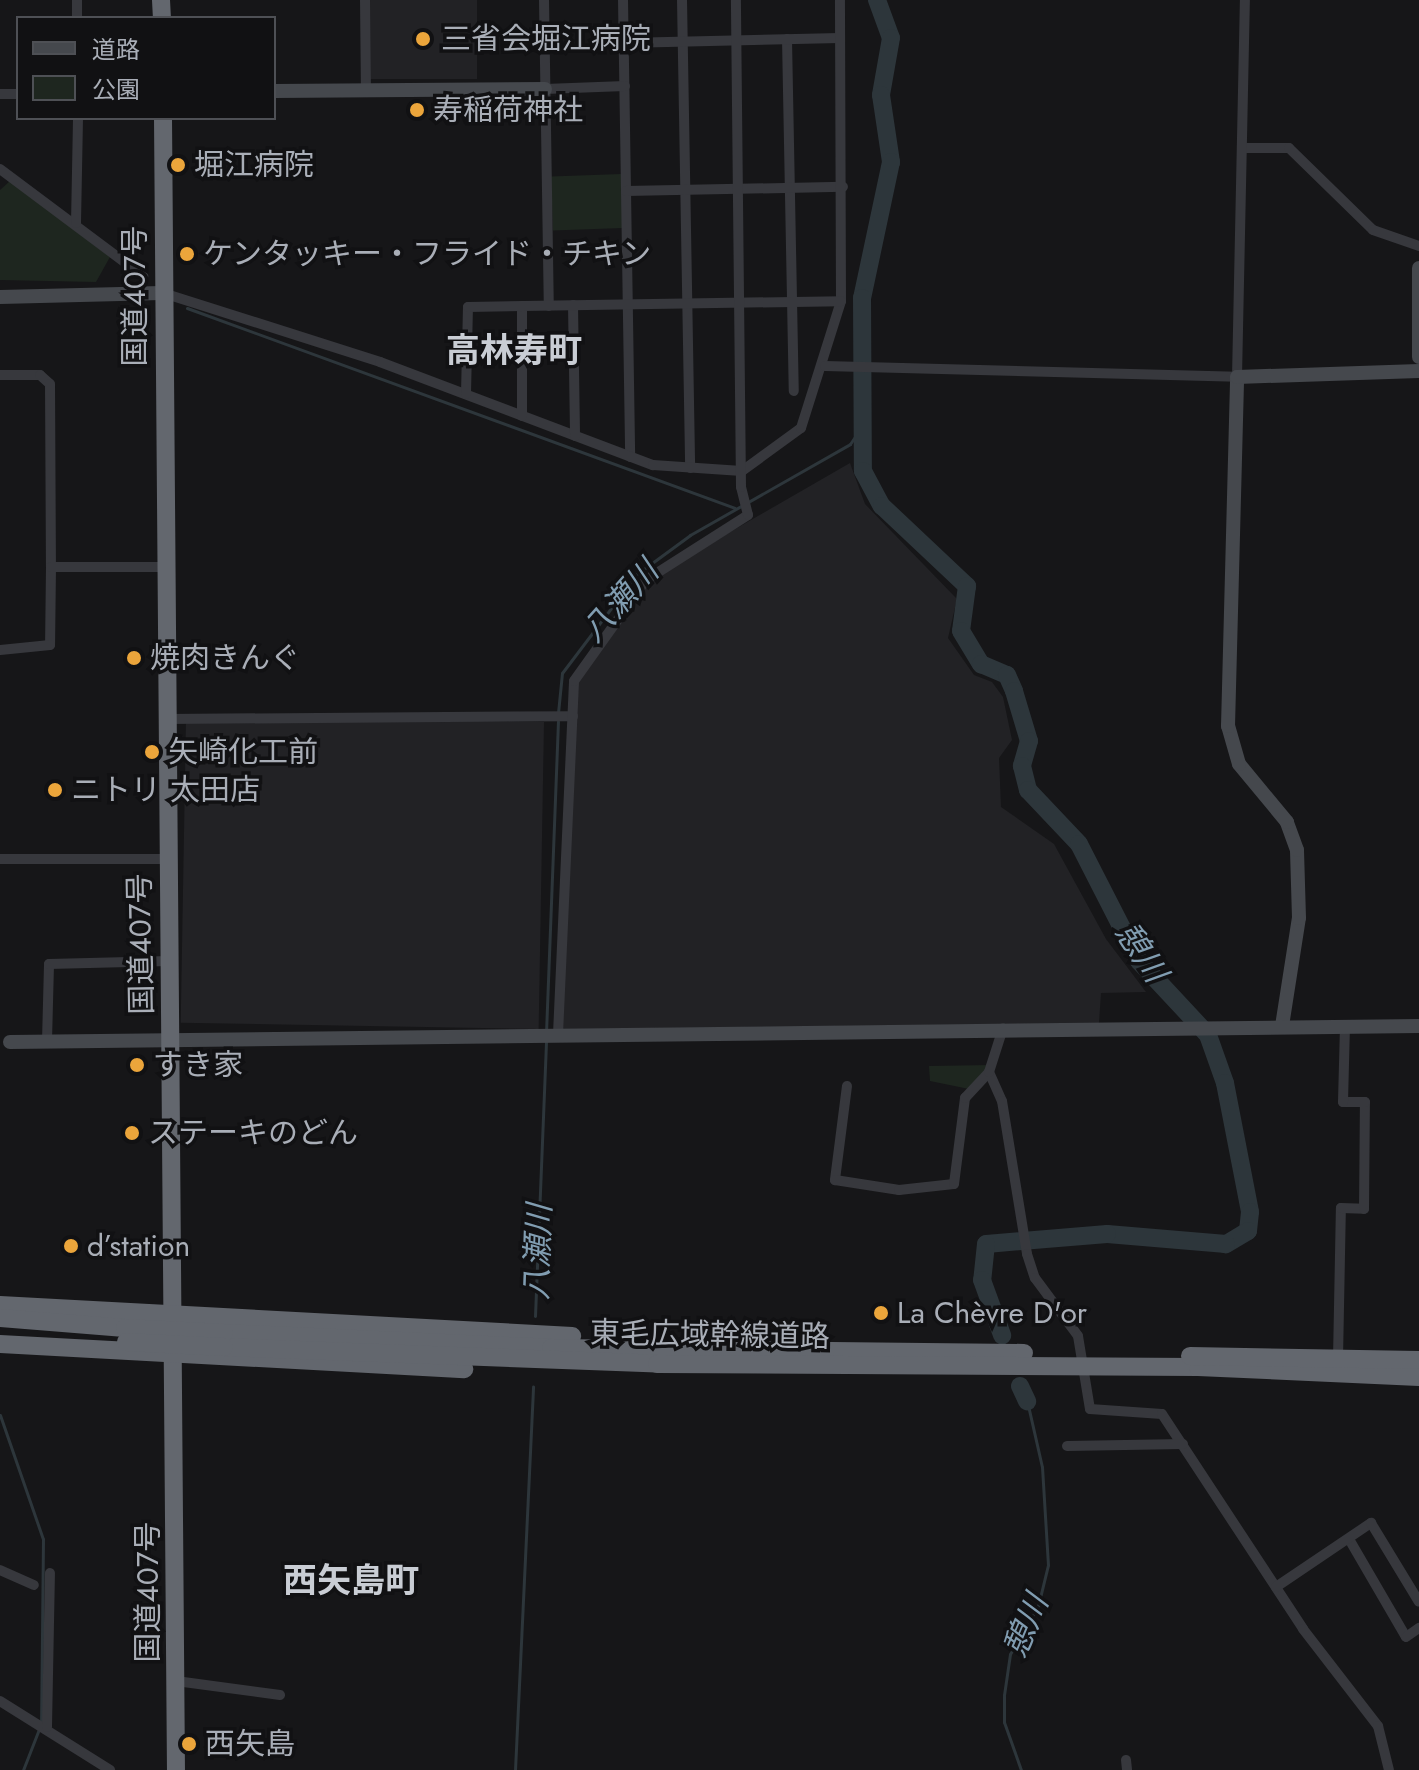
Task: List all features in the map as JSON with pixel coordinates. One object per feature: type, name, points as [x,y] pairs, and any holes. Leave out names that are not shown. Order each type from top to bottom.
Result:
[{"type":"highway","name":"国道407号","points":[[163,120],[161,293],[167,567],[176,1770]]},
{"type":"highway","points":[[0,1305],[787,1350]]},
{"type":"highway","name":"東毛広域幹線道路","points":[[0,1318],[125,1335]]},
{"type":"highway","name":"東毛広域幹線道路","points":[[0,1332],[754,1364],[1419,1360]]},
{"type":"highway","name":"東毛広域幹線道路","points":[[224,1340],[787,1350],[1083,1360],[1419,1377]]},
{"type":"highway","points":[[0,1344],[174,1357],[682,1372],[754,1364]]},
{"type":"street","points":[[365,0],[366,91]]},
{"type":"street","points":[[544,0],[549,306]]},
{"type":"street","points":[[623,0],[630,457]]},
{"type":"street","points":[[682,0],[690,468]]},
{"type":"street","points":[[549,1034],[570,715],[582,662],[628,601],[688,548],[748,515],[742,491],[736,0]]},
{"type":"street","points":[[0,297],[161,293],[466,394],[630,457],[690,468],[742,471],[797,435],[825,366],[841,301],[840,0]]},
{"type":"street","points":[[1245,0],[1228,726],[1239,764],[1287,822],[1297,850],[1299,918],[1282,1026]]},
{"type":"street","points":[[624,43],[840,38]]},
{"type":"street","points":[[787,39],[794,391]]},
{"type":"street","points":[[276,91],[625,86]]},
{"type":"street","points":[[76,223],[78,120]]},
{"type":"street","points":[[1242,148],[1289,148],[1373,230],[1419,246]]},
{"type":"street","points":[[2,174],[76,223],[143,276]]},
{"type":"street","points":[[626,191],[843,187]]},
{"type":"street","points":[[1419,268],[1419,357]]},
{"type":"street","points":[[466,394],[468,307],[841,301]]},
{"type":"street","points":[[573,305],[575,436]]},
{"type":"street","points":[[522,306],[522,416]]},
{"type":"street","points":[[825,366],[1237,377],[1419,371]]},
{"type":"street","points":[[0,375],[40,375],[50,384],[51,567],[50,645],[0,650]]},
{"type":"street","points":[[51,567],[167,567]]},
{"type":"street","points":[[166,719],[570,715]]},
{"type":"street","points":[[0,859],[168,859]]},
{"type":"street","points":[[47,1041],[49,964],[169,961]]},
{"type":"street","points":[[1338,1359],[1341,1208],[1364,1209],[1365,1102],[1343,1102],[1345,1026]]},
{"type":"street","points":[[5,1042],[1003,1028],[1419,1026]]},
{"type":"street","points":[[847,1086],[835,1180],[899,1190],[954,1184],[965,1098],[989,1072],[1003,1028]]},
{"type":"street","points":[[989,1072],[1002,1101],[1031,1266],[1083,1360],[1090,1409],[1152,1409],[1183,1444],[1276,1587],[1378,1726],[1389,1770]]},
{"type":"street","points":[[1067,1446],[1183,1444]]},
{"type":"street","points":[[1276,1587],[1371,1523],[1419,1602]]},
{"type":"street","points":[[1349,1539],[1406,1637],[1419,1628]]},
{"type":"street","points":[[0,1570],[34,1585]]},
{"type":"street","points":[[47,1727],[50,1573]]},
{"type":"street","points":[[176,1681],[280,1695]]},
{"type":"street","points":[[0,1701],[47,1727],[97,1767],[110,1770]]},
{"type":"shaded area","name":"三省会堀江病院","points":[[369,0],[477,0],[477,79],[369,79]]},
{"type":"shaded area","points":[[850,463],[865,504],[957,599],[948,638],[974,675],[992,682],[1003,697],[1012,740],[999,758],[1001,807],[1054,844],[1106,939],[1146,992],[1101,993],[1099,1023],[561,1029],[575,693],[584,663],[659,573]]},
{"type":"shaded area","points":[[186,716],[544,722],[539,1029],[181,1023]]},
{"type":"green space","points":[[621,174],[623,228],[553,230],[551,176]]},
{"type":"green space","points":[[10,181],[110,257],[96,282],[0,280],[0,190]]},
{"type":"green space","points":[[991,1065],[969,1089],[930,1081],[929,1066]]},
{"type":"waterway","name":"憩川","points":[[877,0],[891,38],[881,95],[891,162],[862,298],[863,471],[882,506],[967,586],[961,631],[981,664],[1007,675],[1014,691],[1029,741],[1022,766],[1028,790],[1079,844],[1139,961],[1208,1035],[1225,1083],[1250,1212],[1248,1231],[1226,1244],[1107,1234],[986,1244],[982,1280],[1002,1335]]},
{"type":"waterway","points":[[187,308],[735,508]]},
{"type":"waterway","name":"八瀬川","points":[[558,713],[562,673],[637,574],[690,535],[850,444],[862,426],[863,393]]},
{"type":"waterway","name":"八瀬川","points":[[546,1033],[558,721]]},
{"type":"waterway","name":"八瀬川","points":[[535,1316],[546,1041]]},
{"type":"waterway","name":"八瀬川","points":[[515,1770],[533,1386]]},
{"type":"waterway","name":"憩川","points":[[1020,1386],[1027,1401]]},
{"type":"waterway","name":"憩川","points":[[1021,1770],[1004,1722],[1004,1695],[1010,1654],[1038,1606],[1048,1565],[1042,1467],[1027,1401]]},
{"type":"waterway","points":[[0,1415],[43,1539],[41,1721]]},
{"type":"waterway","points":[[23,1770],[39,1729]]},
{"type":"place","name":"三省会堀江病院","points":[[423,39]]},
{"type":"place","name":"寿稲荷神社","points":[[417,110]]},
{"type":"place","name":"堀江病院","points":[[178,165]]},
{"type":"place","name":"ケンタッキー・フライド・チキン","points":[[187,254]]},
{"type":"place","name":"焼肉きんぐ","points":[[134,658]]},
{"type":"place","name":"矢崎化工前","points":[[152,752]]},
{"type":"place","name":"ニトリ 太田店","points":[[55,790]]},
{"type":"place","name":"すき家","points":[[137,1065]]},
{"type":"place","name":"ステーキのどん","points":[[132,1133]]},
{"type":"place","name":"d’station","points":[[71,1246]]},
{"type":"place","name":"La Chèvre D'or","points":[[881,1313]]},
{"type":"place","name":"西矢島","points":[[189,1744]]},
{"type":"district","name":"高林寿町","points":[[514,351]]},
{"type":"district","name":"西矢島町","points":[[351,1581]]}]
